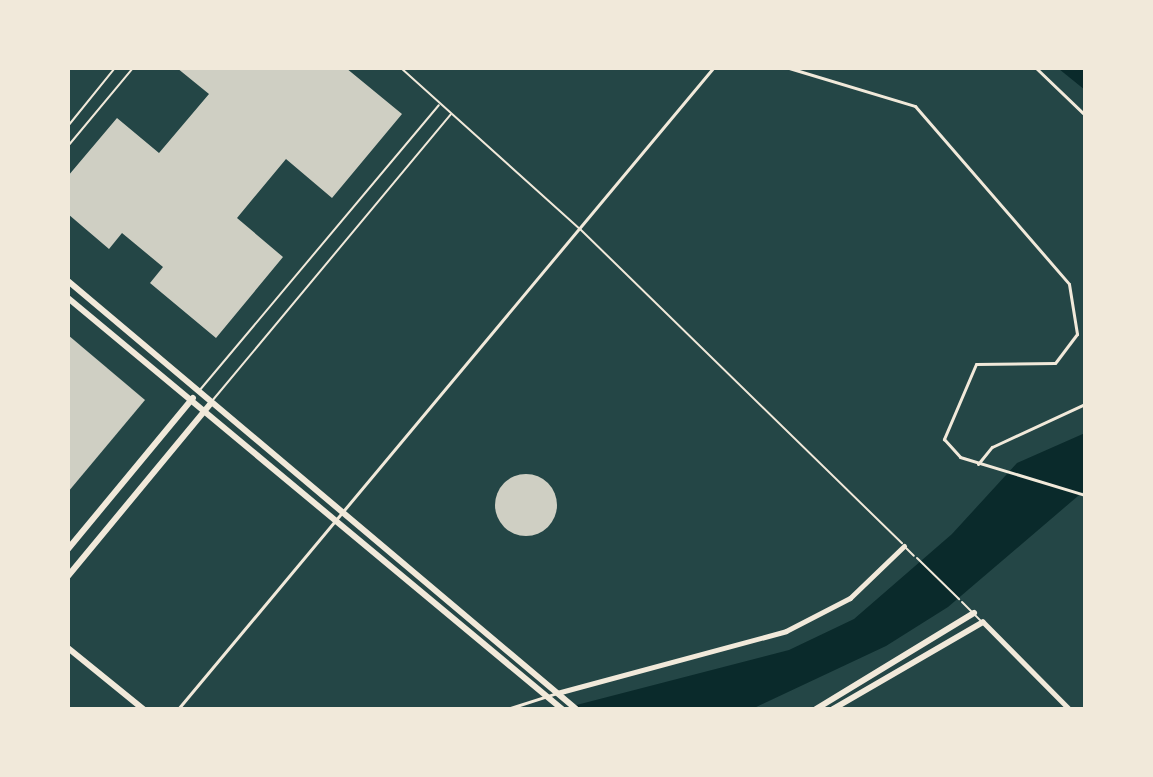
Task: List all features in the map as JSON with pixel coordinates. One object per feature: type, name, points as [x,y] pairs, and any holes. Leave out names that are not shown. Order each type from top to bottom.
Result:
[{"type":"street","points":[[178,709],[713,68]]},
{"type":"street","points":[[789,68],[915,106],[1069,284],[1077,334],[1055,363],[988,359],[967,376],[944,439],[947,450],[978,464],[1085,495]]},
{"type":"street","points":[[1036,68],[1085,115]]},
{"type":"street","points":[[68,281],[561,708]]},
{"type":"street","points":[[68,298],[574,707]]},
{"type":"street","points":[[68,549],[198,392]]},
{"type":"street","points":[[68,576],[211,403]]},
{"type":"street","points":[[978,464],[992,447],[1085,404]]},
{"type":"street","points":[[507,709],[546,695],[786,631],[850,598],[904,546]]},
{"type":"street","points":[[816,709],[974,613]]},
{"type":"street","points":[[833,709],[983,622],[1069,709]]},
{"type":"street","points":[[946,630],[951,640]]},
{"type":"street","points":[[68,648],[143,709]]},
{"type":"lane","points":[[68,126],[115,68]]},
{"type":"lane","points":[[68,146],[133,68]]},
{"type":"lane","points":[[401,68],[580,229],[983,622]]},
{"type":"lane","points":[[198,392],[440,104]]},
{"type":"lane","points":[[211,403],[451,113]]},
{"type":"shaded area","points":[[68,68],[1085,68],[1085,709],[68,709]]},
{"type":"shaded area","points":[[1085,68],[1085,90],[1059,69]]},
{"type":"shaded area","points":[[1085,433],[1085,490],[948,607],[886,646],[752,709],[561,709],[789,650],[854,619],[952,534],[1017,463]]},
{"type":"building","points":[[177,68],[346,68],[402,114],[332,198],[286,159],[237,218],[283,257],[216,338],[150,283],[163,267],[122,233],[109,249],[68,214],[68,176],[117,118],[159,153],[209,94]]},
{"type":"building","points":[[68,335],[145,400],[68,492]]},
{"type":"building","points":[[526,474],[548,483],[557,505],[548,527],[526,536],[504,527],[495,505],[504,483]]}]
